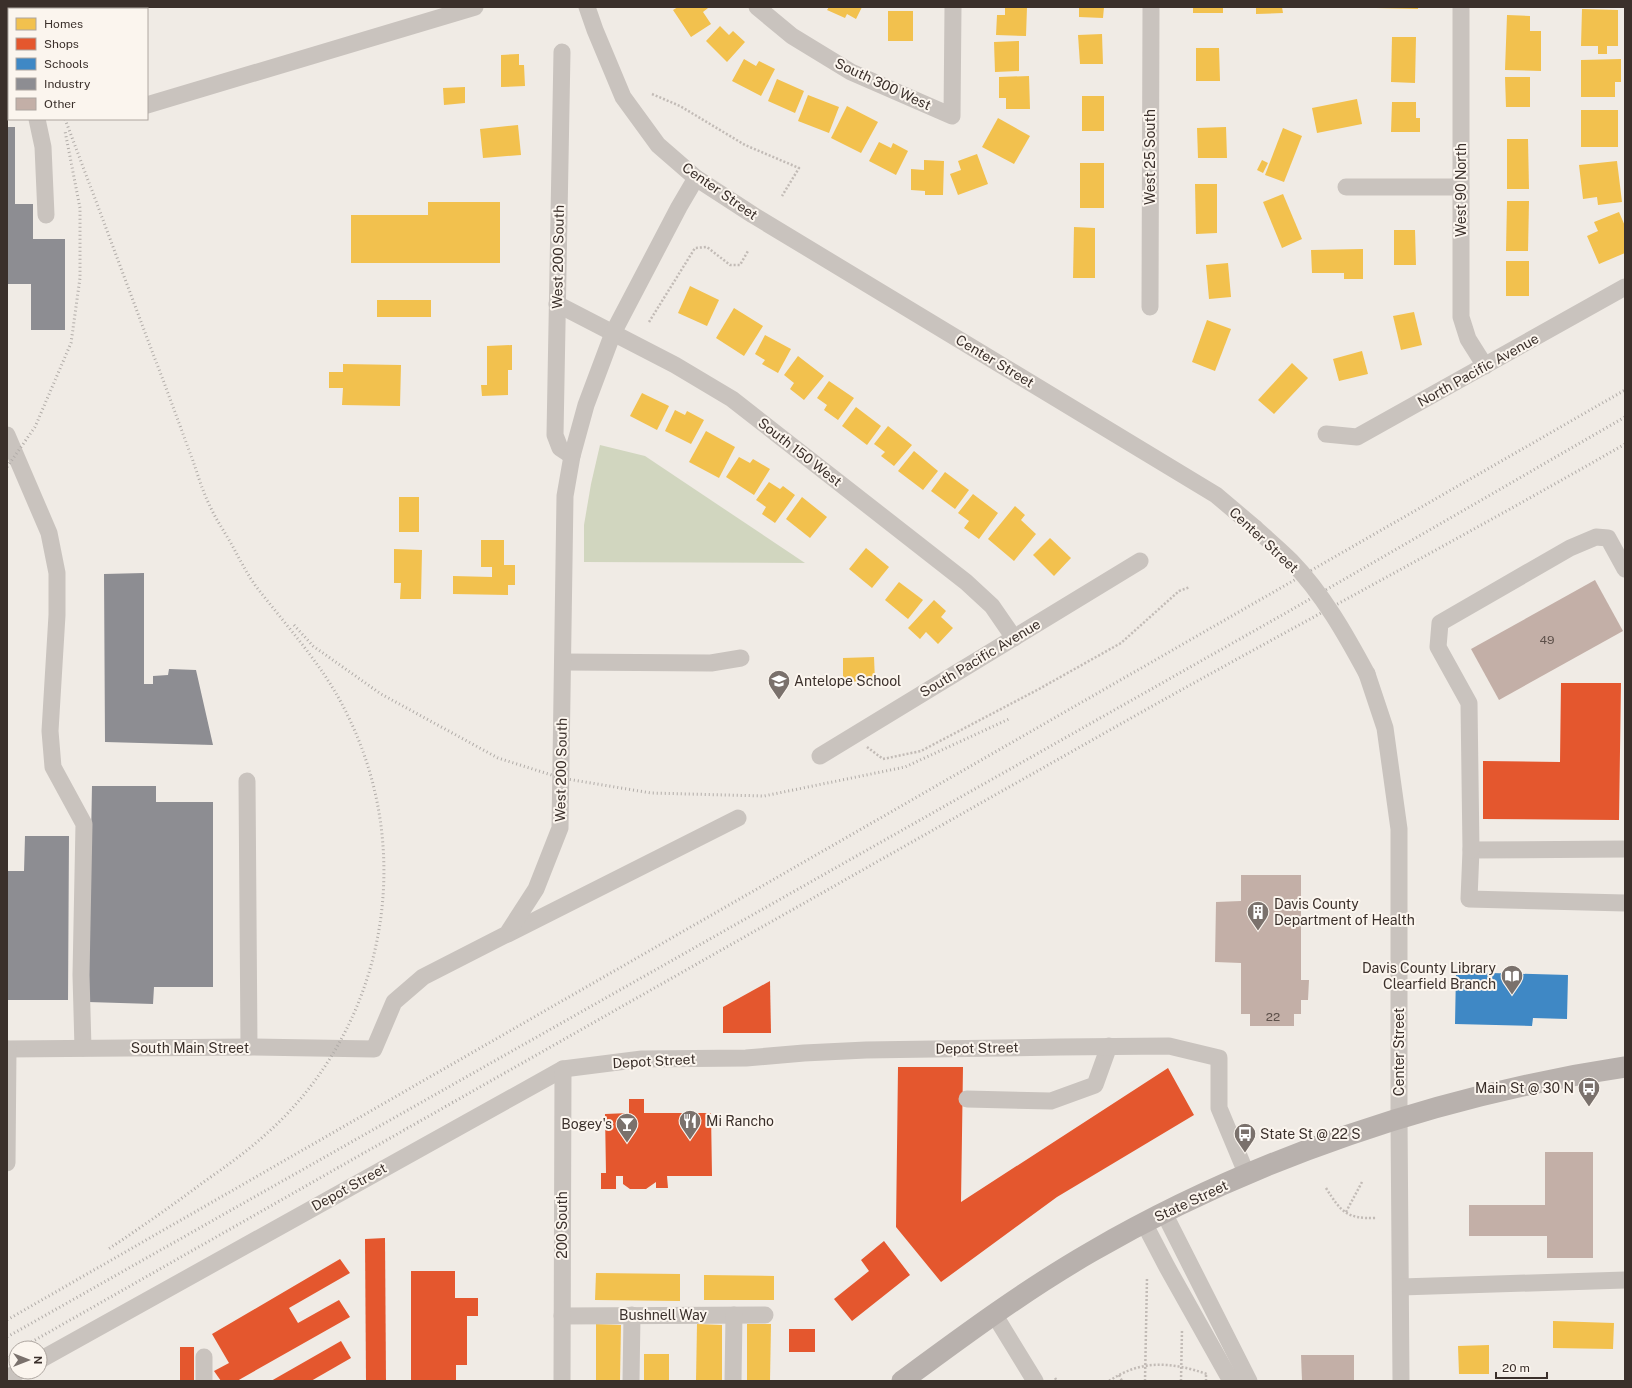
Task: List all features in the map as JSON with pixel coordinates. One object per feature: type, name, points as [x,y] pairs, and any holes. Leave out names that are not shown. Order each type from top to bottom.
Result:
[{"type":"main road","name":"State Street","points":[[902,1381],[994,1314],[1073,1263],[1144,1223],[1247,1175],[1309,1150],[1426,1110],[1512,1088],[1625,1067]]},
{"type":"street","points":[[148,105],[475,7]]},
{"type":"street","name":"Center Street","points":[[587,7],[623,98],[658,145],[696,178],[753,216],[824,257],[1216,495],[1292,562],[1322,599],[1349,640],[1367,674],[1384,728],[1399,829],[1401,1381]]},
{"type":"street","name":"South 300 West","points":[[757,7],[792,36],[851,72],[952,116],[953,7]]},
{"type":"street","name":"West 25 South","points":[[1150,307],[1151,7]]},
{"type":"street","name":"West 90 North","points":[[1461,7],[1461,317],[1468,339],[1485,366]]},
{"type":"street","name":"West 200 South","points":[[562,52],[555,435],[560,448],[572,456]]},
{"type":"street","points":[[37,120],[43,147],[46,215]]},
{"type":"street","name":"West 200 South","points":[[507,934],[536,889],[560,828],[565,496],[572,456],[586,406],[613,333],[696,178]]},
{"type":"street","points":[[1346,187],[1461,187]]},
{"type":"street","name":"North Pacific Avenue","points":[[1326,434],[1357,437],[1625,287]]},
{"type":"street","name":"South 150 West","points":[[557,304],[675,365],[732,399],[966,582],[992,606],[1014,638]]},
{"type":"street","points":[[7,435],[49,534],[57,573],[57,615],[50,731],[53,768],[84,824],[81,975],[83,1048]]},
{"type":"street","points":[[1625,569],[1608,538],[1596,537],[1570,548],[1440,622],[1438,647],[1469,703],[1469,899],[1625,903]]},
{"type":"street","name":"South Pacific Avenue","points":[[820,756],[1140,561]]},
{"type":"street","points":[[563,662],[711,663],[742,658]]},
{"type":"street","points":[[247,781],[249,1047]]},
{"type":"street","points":[[507,934],[738,818]]},
{"type":"street","points":[[1470,850],[1625,849]]},
{"type":"street","name":"South Main Street","points":[[8,1048],[249,1047],[374,1049],[394,1002],[423,977],[507,934]]},
{"type":"street","points":[[967,1099],[1051,1101],[1095,1085],[1109,1046]]},
{"type":"street","name":"Depot Street","points":[[48,1356],[563,1069],[642,1059],[746,1058],[866,1050],[1169,1046],[1219,1058],[1219,1108],[1247,1175]]},
{"type":"street","points":[[7,1163],[8,1048]]},
{"type":"street","name":"200 South","points":[[562,1381],[563,1069]]},
{"type":"street","points":[[1164,1213],[1249,1381]]},
{"type":"street","points":[[1144,1223],[1231,1381]]},
{"type":"street","points":[[1401,1287],[1625,1280]]},
{"type":"street","points":[[994,1314],[1035,1381]]},
{"type":"street","points":[[631,1381],[632,1315]]},
{"type":"street","points":[[733,1381],[734,1315]]},
{"type":"street","name":"Bushnell Way","points":[[562,1316],[765,1315]]},
{"type":"street","points":[[204,1357],[204,1381]]},
{"type":"path","points":[[652,94],[680,106],[745,145],[799,168],[782,196]]},
{"type":"path","points":[[649,322],[694,248],[708,247],[730,265],[740,265],[748,251]]},
{"type":"path","points":[[853,736],[883,759],[921,751],[1038,690],[1121,643],[1179,591],[1190,587]]},
{"type":"path","points":[[1346,1212],[1362,1182]]},
{"type":"path","points":[[1326,1188],[1338,1207],[1350,1215],[1364,1219],[1376,1218]]},
{"type":"path","points":[[1145,1381],[1147,1278]]},
{"type":"path","points":[[1181,1381],[1182,1326]]},
{"type":"path","points":[[1109,1381],[1119,1375],[1146,1365],[1181,1366],[1214,1375]]},
{"type":"path","points":[[1206,1373],[1206,1381]]},
{"type":"path","points":[[1119,1375],[1122,1381]]},
{"type":"green space","points":[[600,445],[645,456],[805,563],[584,562],[584,525]]},
{"type":"building: Homes","points":[[678,7],[707,7],[708,8],[703,12],[711,24],[691,37],[673,10]]},
{"type":"building: Homes","points":[[829,7],[862,7],[856,19],[847,14],[845,18],[827,10]]},
{"type":"building: Homes","points":[[1005,7],[1027,7],[1026,36],[996,35],[997,15],[1005,15]]},
{"type":"building: Homes","points":[[1079,7],[1104,7],[1103,18],[1079,17]]},
{"type":"building: Homes","points":[[1193,7],[1223,7],[1223,13],[1193,13]]},
{"type":"building: Homes","points":[[1256,7],[1282,7],[1283,13],[1256,14]]},
{"type":"building: Homes","points":[[1418,7],[1418,9],[1376,8]]},
{"type":"building: Homes","points":[[1582,9],[1618,10],[1618,46],[1607,46],[1607,54],[1598,54],[1598,46],[1581,46]]},
{"type":"building: Homes","points":[[888,11],[913,11],[913,41],[888,41]]},
{"type":"building: Homes","points":[[1507,15],[1530,16],[1530,31],[1541,31],[1541,71],[1505,70]]},
{"type":"building: Homes","points":[[720,26],[729,35],[733,31],[745,42],[727,62],[706,41]]},
{"type":"building: Homes","points":[[1102,34],[1103,64],[1080,64],[1078,35]]},
{"type":"building: Homes","points":[[1392,37],[1416,37],[1415,83],[1391,82]]},
{"type":"building: Homes","points":[[1019,41],[1019,71],[995,72],[994,42]]},
{"type":"building: Homes","points":[[1196,48],[1219,48],[1220,81],[1196,81]]},
{"type":"building: Homes","points":[[519,54],[519,65],[524,65],[525,86],[501,87],[501,55]]},
{"type":"building: Homes","points":[[744,59],[756,66],[759,61],[775,69],[761,96],[732,81]]},
{"type":"building: Homes","points":[[1621,59],[1621,82],[1615,82],[1615,97],[1581,97],[1581,60]]},
{"type":"building: Homes","points":[[1029,76],[1030,109],[1006,109],[1006,98],[999,98],[999,77]]},
{"type":"building: Homes","points":[[1505,77],[1530,77],[1530,107],[1506,107]]},
{"type":"building: Homes","points":[[777,79],[804,91],[795,113],[768,101]]},
{"type":"building: Homes","points":[[465,87],[465,103],[444,105],[443,88]]},
{"type":"building: Homes","points":[[808,95],[839,107],[829,133],[798,121]]},
{"type":"building: Homes","points":[[1082,96],[1104,96],[1104,131],[1082,131]]},
{"type":"building: Homes","points":[[1357,99],[1362,124],[1317,133],[1312,108]]},
{"type":"building: Homes","points":[[1392,102],[1416,102],[1416,118],[1420,118],[1420,132],[1391,132]]},
{"type":"building: Homes","points":[[847,106],[878,122],[861,153],[831,138]]},
{"type":"building: Homes","points":[[1581,110],[1618,110],[1618,147],[1581,147]]},
{"type":"building: Homes","points":[[998,118],[1030,136],[1014,164],[982,147]]},
{"type":"building: Homes","points":[[518,125],[521,155],[483,158],[480,129]]},
{"type":"building: Homes","points":[[1226,127],[1227,158],[1198,158],[1197,128]]},
{"type":"building: Homes","points":[[1283,128],[1302,136],[1284,182],[1265,175]]},
{"type":"building: Homes","points":[[1507,139],[1528,139],[1529,189],[1507,189]]},
{"type":"building: Homes","points":[[879,142],[891,148],[893,143],[908,151],[896,175],[869,161]]},
{"type":"building: Homes","points":[[977,154],[988,184],[958,195],[950,174],[961,170],[958,161]]},
{"type":"building: Homes","points":[[924,160],[944,161],[943,195],[925,195],[925,191],[911,190],[911,169],[924,170]]},
{"type":"building: Homes","points":[[1262,160],[1268,163],[1263,173],[1257,170]]},
{"type":"building: Homes","points":[[1617,161],[1622,202],[1598,205],[1597,197],[1583,199],[1579,165]]},
{"type":"building: Homes","points":[[1080,163],[1104,163],[1104,208],[1080,208]]},
{"type":"building: Homes","points":[[1195,184],[1217,184],[1217,233],[1196,234]]},
{"type":"building: Homes","points":[[1283,194],[1302,239],[1282,248],[1263,202]]},
{"type":"building: Homes","points":[[1507,201],[1529,201],[1528,251],[1506,251]]},
{"type":"building: Homes","points":[[428,202],[500,202],[500,263],[351,263],[351,215],[428,215]]},
{"type":"building: Homes","points":[[1619,212],[1625,226],[1625,253],[1599,264],[1587,236],[1598,231],[1594,222]]},
{"type":"building: Homes","points":[[1074,227],[1095,228],[1095,278],[1073,278]]},
{"type":"building: Homes","points":[[1394,230],[1415,230],[1416,265],[1394,265]]},
{"type":"building: Homes","points":[[1363,249],[1363,279],[1344,279],[1344,273],[1312,273],[1311,250]]},
{"type":"building: Homes","points":[[1506,261],[1529,261],[1529,296],[1506,296]]},
{"type":"building: Homes","points":[[1228,263],[1231,297],[1209,299],[1206,265]]},
{"type":"building: Homes","points":[[690,286],[719,300],[707,326],[678,313]]},
{"type":"building: Homes","points":[[377,300],[431,300],[431,317],[377,317]]},
{"type":"building: Homes","points":[[734,308],[763,326],[744,356],[716,338]]},
{"type":"building: Homes","points":[[1414,312],[1422,345],[1401,350],[1393,316]]},
{"type":"building: Homes","points":[[1207,320],[1231,329],[1215,371],[1192,362]]},
{"type":"building: Homes","points":[[765,335],[791,349],[778,373],[762,364],[765,360],[755,354]]},
{"type":"building: Homes","points":[[512,345],[512,370],[508,370],[508,395],[482,396],[481,385],[487,385],[487,346]]},
{"type":"building: Homes","points":[[1362,351],[1368,374],[1339,381],[1333,359]]},
{"type":"building: Homes","points":[[798,356],[824,376],[804,400],[790,389],[794,383],[784,375]]},
{"type":"building: Homes","points":[[1292,363],[1308,378],[1274,414],[1258,400]]},
{"type":"building: Homes","points":[[343,364],[401,365],[400,406],[342,405],[343,388],[329,388],[329,372],[343,372]]},
{"type":"building: Homes","points":[[829,381],[854,398],[838,420],[824,410],[827,405],[817,398]]},
{"type":"building: Homes","points":[[642,393],[669,406],[657,430],[630,416]]},
{"type":"building: Homes","points":[[856,407],[881,426],[867,445],[842,426]]},
{"type":"building: Homes","points":[[675,410],[685,415],[687,411],[704,420],[691,444],[665,431]]},
{"type":"building: Homes","points":[[888,426],[912,445],[894,466],[881,456],[885,452],[874,444]]},
{"type":"building: Homes","points":[[706,431],[735,447],[719,478],[689,462]]},
{"type":"building: Homes","points":[[914,451],[938,471],[923,490],[898,471]]},
{"type":"building: Homes","points":[[739,457],[750,463],[753,459],[770,469],[754,495],[726,477]]},
{"type":"building: Homes","points":[[945,472],[969,490],[955,509],[931,491]]},
{"type":"building: Homes","points":[[769,482],[780,489],[783,486],[795,495],[775,523],[762,514],[766,507],[756,500]]},
{"type":"building: Homes","points":[[973,494],[998,513],[979,539],[964,528],[969,521],[958,513]]},
{"type":"building: Homes","points":[[399,497],[419,497],[419,532],[399,532]]},
{"type":"building: Homes","points":[[802,497],[827,517],[810,538],[786,519]]},
{"type":"building: Homes","points":[[1015,506],[1025,515],[1021,520],[1036,534],[1014,561],[988,539]]},
{"type":"building: Homes","points":[[1050,538],[1071,558],[1054,576],[1033,555]]},
{"type":"building: Homes","points":[[481,540],[504,540],[504,565],[515,565],[515,585],[508,585],[508,595],[453,594],[453,576],[492,577],[492,567],[481,567]]},
{"type":"building: Homes","points":[[866,548],[889,567],[872,588],[849,569]]},
{"type":"building: Homes","points":[[394,549],[422,550],[421,599],[400,599],[401,583],[394,583]]},
{"type":"building: Homes","points":[[899,582],[923,600],[908,619],[885,600]]},
{"type":"building: Homes","points":[[934,600],[946,611],[941,617],[953,628],[938,644],[926,632],[920,639],[908,628]]},
{"type":"building: Homes","points":[[874,657],[875,681],[843,682],[843,658]]},
{"type":"building: Homes","points":[[596,1273],[680,1274],[680,1301],[595,1300]]},
{"type":"building: Homes","points":[[704,1275],[774,1276],[774,1300],[704,1300]]},
{"type":"building: Homes","points":[[1553,1321],[1614,1323],[1613,1349],[1553,1348]]},
{"type":"building: Homes","points":[[596,1324],[621,1325],[620,1381],[596,1381]]},
{"type":"building: Homes","points":[[697,1324],[722,1325],[722,1381],[696,1381]]},
{"type":"building: Homes","points":[[747,1324],[771,1324],[770,1381],[747,1381]]},
{"type":"building: Homes","points":[[1489,1345],[1489,1374],[1459,1374],[1458,1346]]},
{"type":"building: Homes","points":[[644,1354],[669,1354],[669,1381],[644,1381]]},
{"type":"building: Shops","points":[[1561,683],[1621,683],[1619,820],[1483,819],[1483,761],[1560,762]]},
{"type":"building: Shops","points":[[770,981],[771,1033],[723,1033],[723,1007]]},
{"type":"building: Shops","points":[[898,1067],[963,1067],[961,1202],[1168,1068],[1194,1115],[1057,1197],[941,1282],[896,1227]]},
{"type":"building: Shops","points":[[629,1099],[644,1099],[644,1113],[711,1113],[712,1176],[667,1176],[668,1188],[656,1188],[656,1182],[646,1189],[630,1189],[623,1184],[623,1176],[616,1176],[616,1189],[601,1189],[601,1173],[606,1173],[605,1114],[629,1113]]},
{"type":"building: Shops","points":[[385,1238],[386,1381],[366,1381],[365,1239]]},
{"type":"building: Shops","points":[[884,1241],[910,1275],[852,1321],[834,1299],[869,1271],[861,1260]]},
{"type":"building: Shops","points":[[340,1259],[350,1273],[289,1308],[298,1323],[339,1300],[350,1317],[237,1381],[221,1381],[214,1371],[229,1363],[212,1334]]},
{"type":"building: Shops","points":[[411,1271],[455,1271],[455,1298],[478,1298],[478,1316],[467,1316],[467,1365],[456,1365],[456,1381],[411,1381]]},
{"type":"building: Shops","points":[[789,1329],[815,1329],[815,1352],[789,1352]]},
{"type":"building: Shops","points":[[341,1341],[351,1358],[311,1381],[271,1381]]},
{"type":"building: Shops","points":[[180,1347],[194,1347],[194,1381],[180,1381]]},
{"type":"building: Schools","name":"Davis County Library Clearfield Branch","points":[[1456,972],[1568,975],[1567,1019],[1533,1018],[1532,1026],[1455,1024]]},
{"type":"building: Industry","points":[[7,127],[15,127],[15,204],[33,204],[33,239],[65,239],[65,330],[31,330],[31,284],[7,284]]},
{"type":"building: Industry","points":[[144,573],[144,684],[153,684],[153,676],[168,675],[169,669],[196,670],[213,745],[105,742],[104,574]]},
{"type":"building: Industry","points":[[92,786],[156,786],[156,802],[213,802],[213,987],[154,987],[153,1004],[88,1002]]},
{"type":"building: Industry","points":[[25,836],[69,836],[68,1000],[7,1000],[7,871],[24,871]]},
{"type":"building: Other","points":[[1595,580],[1623,631],[1499,700],[1471,649]]},
{"type":"building: Other","name":"Davis County Department of Health","points":[[1241,875],[1301,875],[1301,980],[1309,980],[1308,1000],[1301,1000],[1301,1014],[1294,1014],[1294,1026],[1250,1026],[1250,1014],[1241,1014],[1241,963],[1215,962],[1216,902],[1241,901]]},
{"type":"building: Other","points":[[1545,1152],[1593,1152],[1593,1258],[1547,1258],[1547,1236],[1469,1236],[1469,1205],[1545,1205]]},
{"type":"building: Other","points":[[1301,1355],[1354,1355],[1354,1381],[1302,1381]]},
{"type":"railway","points":[[65,120],[211,509],[255,585],[316,663],[338,696],[347,714],[368,765],[380,817],[384,871],[380,923],[368,975],[349,1025],[322,1071],[287,1114],[258,1141],[181,1199],[107,1250]]},
{"type":"railway","points":[[7,467],[35,427],[71,343],[80,278],[80,208],[65,131]]},
{"type":"railway","points":[[7,1320],[1625,390]]},
{"type":"railway","points":[[7,1337],[1291,610],[1625,417]]},
{"type":"railway","points":[[35,1340],[1156,704],[1625,444]]},
{"type":"railway","points":[[294,625],[313,646],[381,694],[498,758],[561,778],[651,793],[764,796],[905,767],[1009,719]]},
{"type":"place","name":"Antelope School","points":[[779,700]]},
{"type":"place","name":"Davis County Department of Health","points":[[1258,932]]},
{"type":"place","name":"Davis County Library Clearfield Branch","points":[[1512,996]]},
{"type":"place","name":"Main St @ 30 N","points":[[1589,1108]]},
{"type":"place","name":"Mi Rancho","points":[[690,1140]]},
{"type":"place","name":"Bogey's","points":[[627,1144]]},
{"type":"place","name":"State St @ 22 S","points":[[1245,1154]]}]
